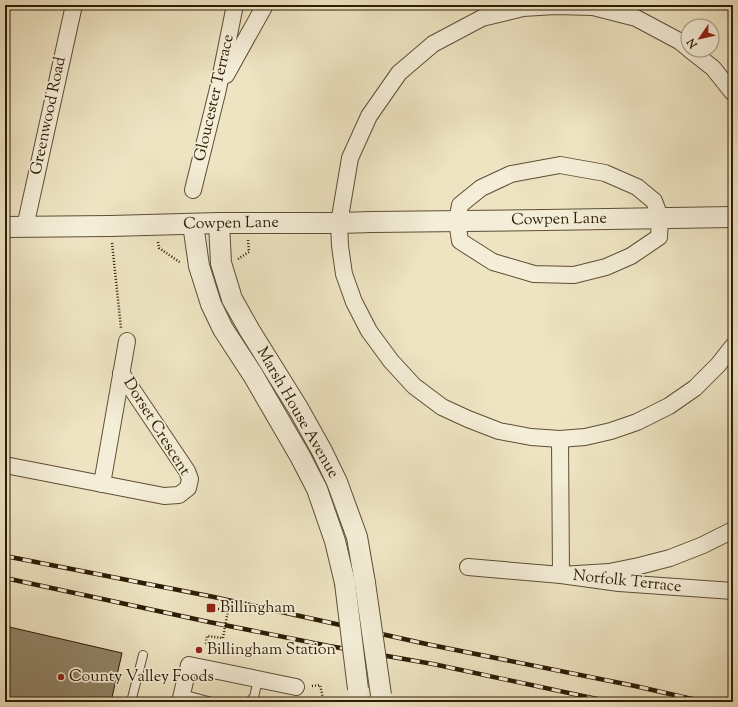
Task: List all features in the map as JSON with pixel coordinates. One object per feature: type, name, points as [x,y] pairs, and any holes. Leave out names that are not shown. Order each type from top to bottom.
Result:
[{"type":"street","name":"Greenwood Road","points":[[25,227],[74,5]]},
{"type":"street","name":"Gloucester Terrace","points":[[193,190],[218,89],[235,5]]},
{"type":"street","points":[[218,89],[265,5]]},
{"type":"street","points":[[680,42],[636,18],[593,7],[555,6],[522,8],[482,18],[432,44],[399,73],[369,116],[350,158],[339,223],[340,246],[344,274],[354,302],[369,331],[391,362],[414,386],[442,406],[468,420],[499,431],[531,437],[560,439],[585,436],[611,431],[637,422],[669,406],[696,388],[718,365],[733,346]]},
{"type":"street","points":[[700,58],[713,68],[733,93]]},
{"type":"street","points":[[560,165],[605,173],[636,187],[654,201],[660,218],[659,237],[632,256],[606,267],[574,275],[534,274],[493,262],[460,241],[457,221],[460,205],[481,188],[511,174],[560,165]]},
{"type":"street","name":"Cowpen Lane","points":[[5,228],[218,223],[339,223],[733,217]]},
{"type":"street","name":"Marsh House Avenue","points":[[218,223],[221,263],[232,299],[250,332],[298,408],[322,451],[337,482],[357,537],[382,699]]},
{"type":"street","name":"Marsh House Avenue","points":[[193,224],[200,266],[211,304],[223,329],[253,375],[296,449],[317,489],[335,541],[345,583],[359,696]]},
{"type":"street","name":"Dorset Crescent","points":[[102,484],[127,341]]},
{"type":"street","name":"Dorset Crescent","points":[[5,465],[164,496],[179,495],[188,488],[190,480],[187,471],[121,373]]},
{"type":"street","name":"Norfolk Terrace","points":[[560,439],[561,575],[619,583],[733,591]]},
{"type":"street","points":[[468,567],[561,575],[609,572],[670,558],[703,545],[733,530]]},
{"type":"street","points":[[181,698],[189,665],[296,688]]},
{"type":"lane","points":[[131,702],[143,655]]},
{"type":"lane","points":[[249,702],[254,697],[258,680]]},
{"type":"lane","points":[[181,698],[212,702]]},
{"type":"path","points":[[110,226],[122,331],[127,341]]},
{"type":"path","points":[[218,608],[228,610],[222,638],[207,636],[206,643],[223,645]]},
{"type":"path","points":[[320,685],[324,702]]},
{"type":"building","name":"County Valley Foods","points":[[5,626],[122,653],[111,702],[5,702]]},
{"type":"railway","points":[[5,556],[214,597],[431,645],[635,686],[705,702]]},
{"type":"railway","points":[[5,578],[209,622],[329,646],[433,664],[611,702]]},
{"type":"place","name":"Billingham","points":[[211,608]]},
{"type":"place","name":"Billingham Station","points":[[199,650]]},
{"type":"place","name":"County Valley Foods","points":[[61,677]]}]
